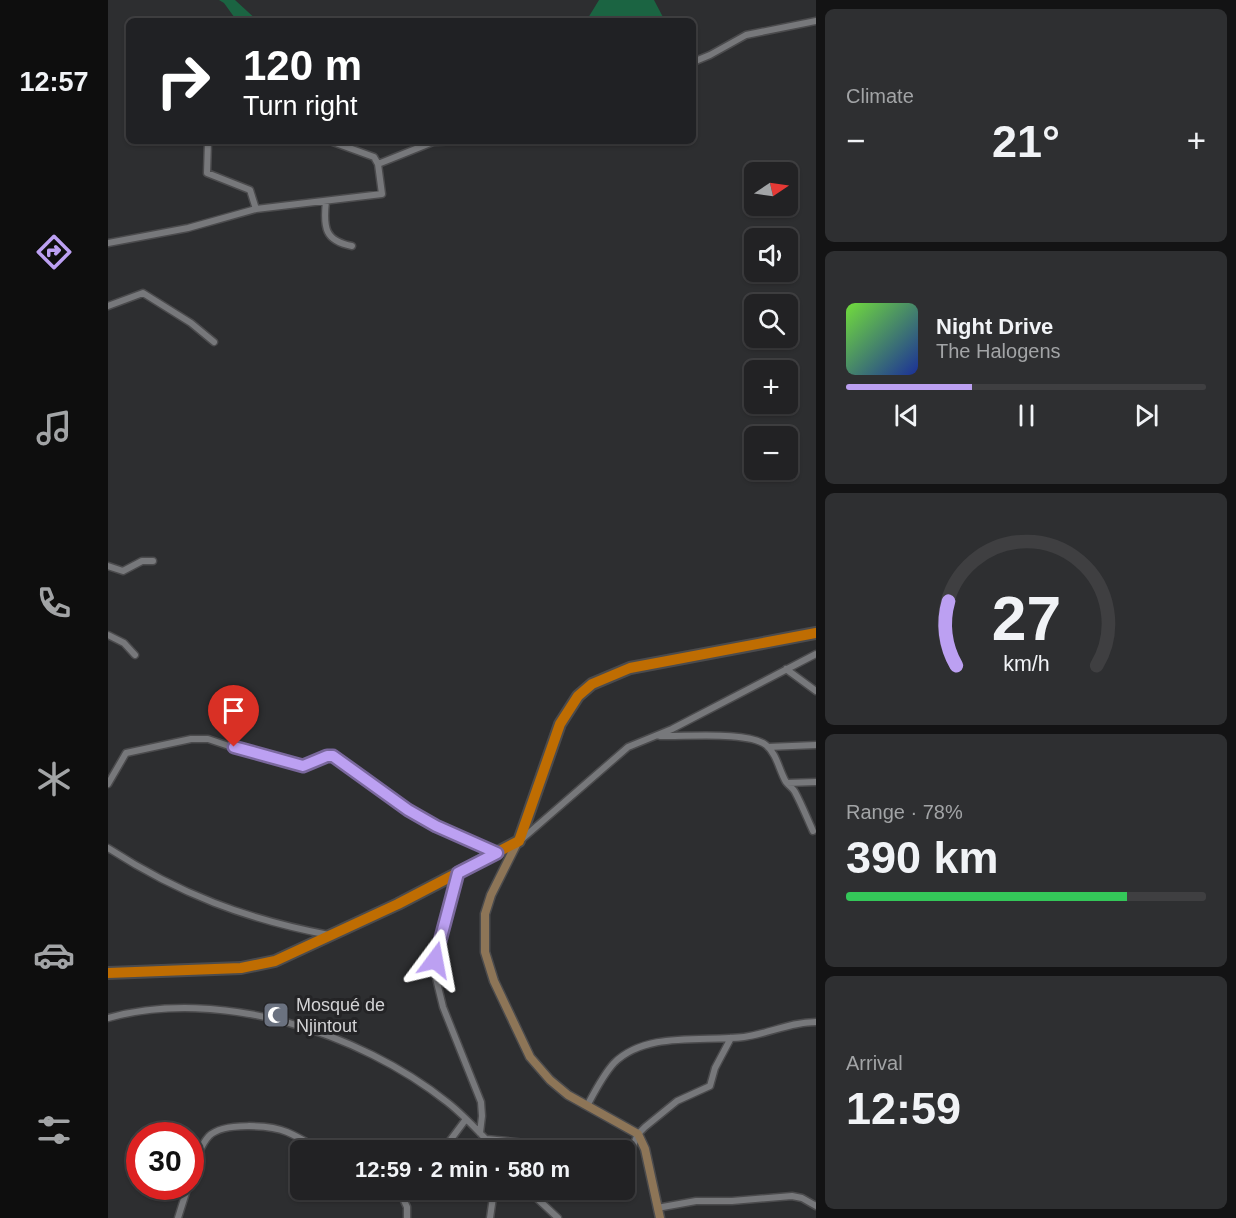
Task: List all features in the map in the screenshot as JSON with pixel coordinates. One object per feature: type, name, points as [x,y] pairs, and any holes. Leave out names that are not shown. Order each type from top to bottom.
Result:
[{"type":"highway","points":[[108,973],[251,967],[287,956],[332,935],[519,841],[560,724],[578,696],[592,684],[630,668],[763,645],[816,633]]},
{"type":"main road","points":[[519,841],[487,905],[484,939],[488,964],[530,1057],[550,1080],[587,1106],[638,1134],[645,1149],[660,1218]]},
{"type":"street","points":[[696,61],[746,35],[816,21]]},
{"type":"street","points":[[208,144],[206,170],[208,175],[250,190],[256,209]]},
{"type":"street","points":[[108,243],[188,228],[256,209],[381,194],[378,164],[374,157],[338,144]]},
{"type":"street","points":[[378,164],[428,144]]},
{"type":"street","points":[[326,201],[325,222],[332,238],[335,243],[352,246]]},
{"type":"street","points":[[108,306],[143,292],[191,323],[214,342]]},
{"type":"street","points":[[108,566],[123,571],[142,561],[153,561]]},
{"type":"street","points":[[108,635],[124,643],[135,655]]},
{"type":"street","points":[[519,841],[590,782],[621,752],[816,654]]},
{"type":"street","points":[[786,669],[816,692]]},
{"type":"street","points":[[656,736],[747,738],[754,739],[768,747],[816,745]]},
{"type":"street","points":[[108,784],[126,753],[191,739],[219,741],[250,753],[303,766],[330,756],[408,810],[436,826],[497,853]]},
{"type":"street","points":[[768,747],[787,783],[795,792],[813,831]]},
{"type":"street","points":[[787,783],[816,782]]},
{"type":"street","points":[[108,848],[158,877],[220,907],[283,925],[332,935]]},
{"type":"street","points":[[458,873],[449,912],[439,941],[434,970],[443,1007],[481,1102],[480,1133]]},
{"type":"street","points":[[108,1018],[144,1010],[177,1008],[245,1014],[277,1020],[367,1051],[448,1102],[486,1139],[496,1140]]},
{"type":"street","points":[[587,1106],[613,1065],[636,1049],[671,1041],[752,1035],[792,1024],[816,1022]]},
{"type":"street","points":[[635,1141],[638,1134],[683,1097],[710,1086],[715,1068],[731,1038]]},
{"type":"street","points":[[450,1140],[466,1119]]},
{"type":"street","points":[[204,1144],[209,1136],[222,1129],[259,1126],[285,1131],[302,1140]]},
{"type":"street","points":[[657,1208],[696,1201],[732,1201],[792,1196],[802,1198],[816,1206]]},
{"type":"street","points":[[178,1218],[184,1200]]},
{"type":"street","points":[[403,1200],[407,1207],[407,1218]]},
{"type":"street","points":[[490,1218],[493,1200]]},
{"type":"street","points":[[539,1200],[558,1218]]},
{"type":"green space","points":[[219,0],[235,0],[255,18],[235,18]]},
{"type":"green space","points":[[599,0],[654,0],[663,18],[588,18]]},
{"type":"place","name":"Mosqué de Njintout","points":[[276,1015]]},
{"type":"route","points":[[234,747],[303,766],[327,756],[333,756],[408,810],[436,826],[497,853],[458,873],[435,960]]}]
